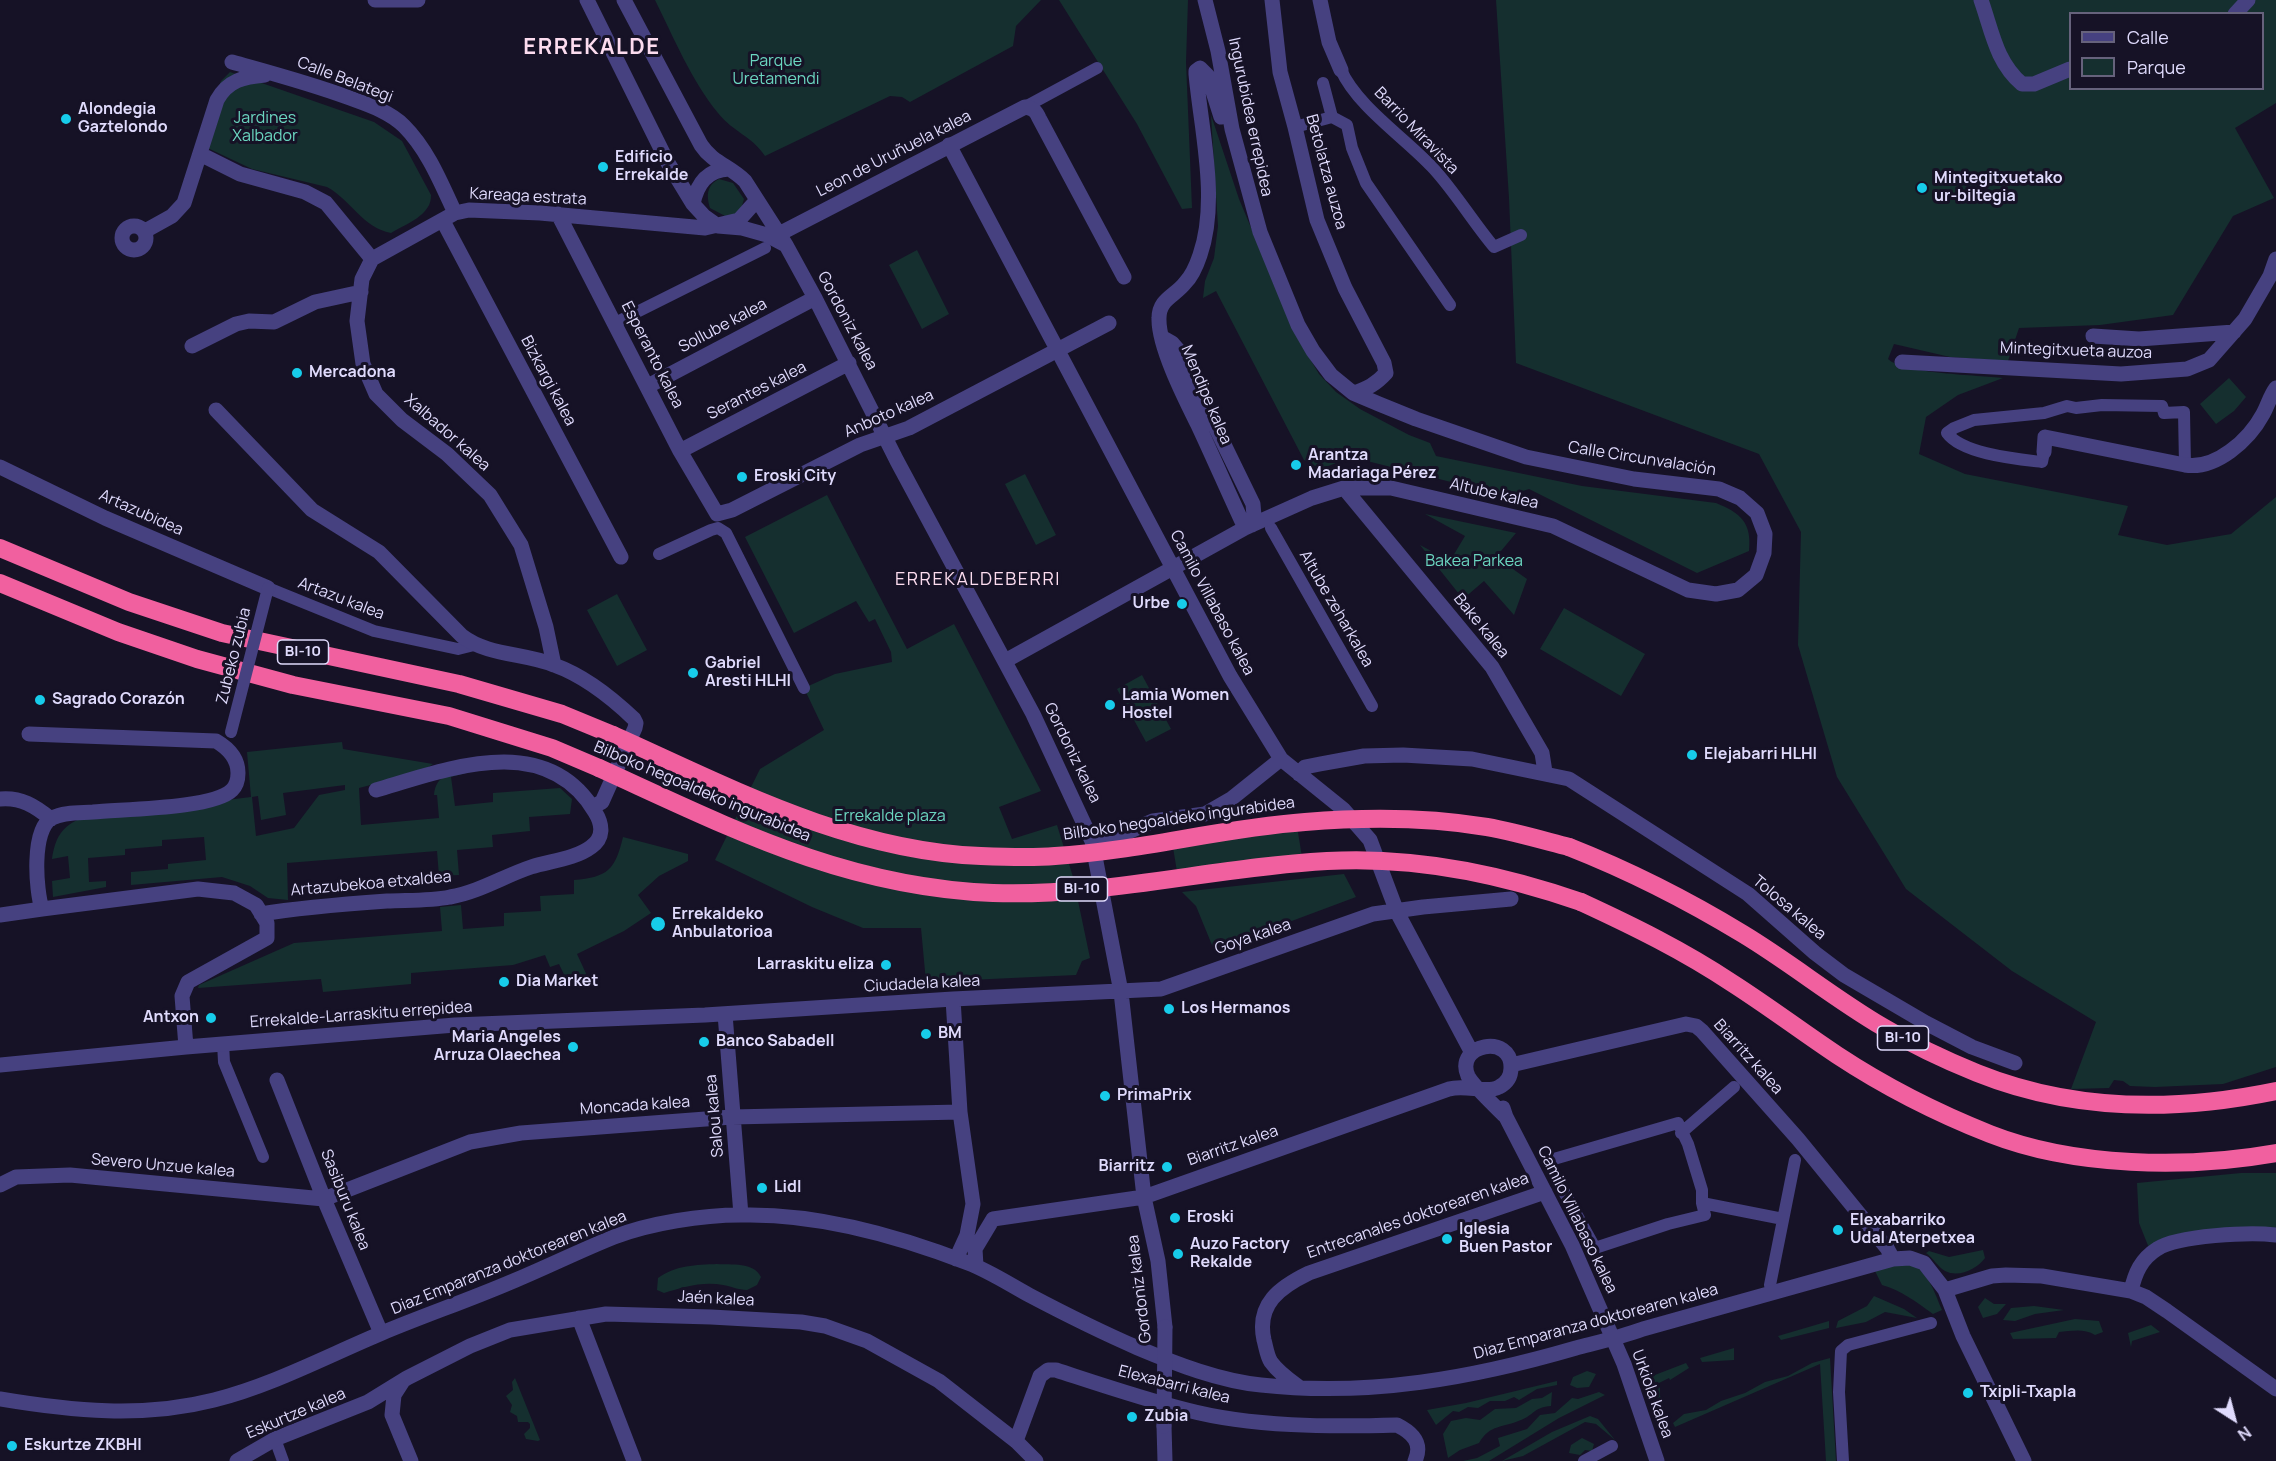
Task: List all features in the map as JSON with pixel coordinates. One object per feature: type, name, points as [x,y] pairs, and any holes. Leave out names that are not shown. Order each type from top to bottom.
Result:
[{"type":"highway","name":"Bilboko hegoaldeko ingurabidea","points":[[0,548],[129,602],[222,633],[459,684],[562,714],[805,820],[874,841],[937,852],[979,856],[1055,856],[1304,822],[1402,819],[1488,828],[1569,847],[1663,888],[1750,938],[1882,1027],[1931,1053],[1979,1074],[2054,1096],[2114,1105],[2182,1105],[2276,1091]]},
{"type":"highway","name":"Bilboko hegoaldeko ingurabidea","points":[[0,583],[118,632],[197,659],[293,685],[449,716],[552,748],[737,832],[794,854],[859,873],[942,890],[995,893],[1061,891],[1328,860],[1390,860],[1485,873],[1538,887],[1581,902],[1641,930],[1732,982],[1838,1056],[1877,1080],[1991,1135],[2086,1158],[2141,1162],[2223,1161],[2276,1154]]},
{"type":"street","points":[[375,0],[418,0]]},
{"type":"street","points":[[587,0],[663,152],[693,204],[718,226],[742,228],[782,239]]},
{"type":"street","name":"Gordoniz kalea","points":[[624,0],[708,157],[745,181],[782,239],[815,298],[885,437],[1033,714],[1092,841],[1121,992],[1144,1197],[1158,1261],[1165,1327],[1165,1461]]},
{"type":"street","name":"Ingurubidea errepidea","points":[[1205,0],[1218,51],[1232,129],[1260,232],[1298,325],[1313,351],[1331,375],[1353,393]]},
{"type":"street","name":"Betolatza auzoa","points":[[1272,0],[1280,72],[1317,220],[1350,298],[1384,363],[1386,373],[1377,384],[1353,393]]},
{"type":"street","points":[[1320,0],[1329,42],[1341,70]]},
{"type":"street","points":[[1981,0],[2001,61],[2010,74],[2022,84],[2034,84],[2069,69]]},
{"type":"street","points":[[2237,12],[2248,0]]},
{"type":"street","name":"Calle Belategi","points":[[232,62],[304,81],[378,108],[403,124],[434,167],[449,217]]},
{"type":"street","points":[[1025,107],[1097,68]]},
{"type":"street","name":"Mendipe kalea","points":[[1246,180],[1234,161],[1208,76],[1200,68],[1196,70],[1196,74],[1208,158],[1207,225],[1201,254],[1195,267],[1185,284],[1165,300],[1160,310],[1159,325],[1182,394],[1249,526]]},
{"type":"street","name":"Barrio Miravista","points":[[1341,70],[1345,79],[1364,101],[1433,167],[1494,247],[1521,235]]},
{"type":"street","name":"Calle Belategi","points":[[144,231],[172,216],[184,203],[217,100],[222,91],[236,80],[245,77],[277,74]]},
{"type":"street","points":[[1323,83],[1332,117]]},
{"type":"street","points":[[1025,107],[1034,110],[1040,118],[1124,277]]},
{"type":"street","name":"Leon de Uruñuela kalea","points":[[782,239],[949,145],[1025,107]]},
{"type":"street","points":[[1295,127],[1332,117],[1347,125],[1352,148],[1366,183],[1450,305]]},
{"type":"street","name":"Camilo Villabaso kalea","points":[[949,145],[1230,676],[1281,759],[1343,809],[1370,840],[1397,912],[1472,1053]]},
{"type":"street","points":[[206,157],[240,174],[305,192],[326,203],[372,259]]},
{"type":"street","points":[[658,223],[677,216],[693,204],[703,179],[720,170],[729,169]]},
{"type":"street","points":[[718,226],[739,220],[757,200]]},
{"type":"street","name":"Kareaga estrata","points":[[372,259],[449,217],[469,210],[558,214],[705,228],[718,226]]},
{"type":"street","name":"Esperanto kalea","points":[[558,214],[680,451],[714,512]]},
{"type":"street","name":"Bizkargi kalea","points":[[449,217],[621,557]]},
{"type":"street","points":[[742,228],[761,223],[769,218]]},
{"type":"street","points":[[615,323],[765,248]]},
{"type":"street","name":"Xalbador kalea","points":[[372,259],[362,279],[357,321],[363,364],[376,394],[402,420],[447,454],[490,495],[521,545],[546,627],[554,665]]},
{"type":"street","name":"Mintegitxueta auzoa","points":[[1902,362],[2121,374],[2187,369],[2209,360],[2245,319],[2260,294],[2276,259]]},
{"type":"street","points":[[192,346],[236,324],[249,321],[274,322],[315,302],[361,292]]},
{"type":"street","name":"Sollube kalea","points":[[648,386],[815,298]]},
{"type":"street","name":"Anboto kalea","points":[[714,512],[725,513],[860,445],[909,428],[1109,323]]},
{"type":"street","name":"Mintegitxueta auzoa","points":[[2093,336],[2139,339],[2234,332]]},
{"type":"street","name":"Serantes kalea","points":[[680,451],[849,363]]},
{"type":"street","points":[[2185,465],[2184,412],[2164,413],[2162,406],[2102,405],[2079,408],[2067,406],[2044,413],[1974,420],[1947,433],[1958,443],[2009,458],[2042,462],[2045,437],[2185,465],[2197,467],[2223,457],[2239,443],[2262,415],[2276,388]]},
{"type":"street","name":"Calle Circunvalación","points":[[1353,393],[1416,419],[1526,458],[1634,479],[1719,489],[1740,498],[1757,513],[1765,534],[1764,553],[1756,575],[1738,590],[1716,594],[1688,590]]},
{"type":"street","points":[[2079,408],[2098,400]]},
{"type":"street","points":[[216,410],[312,510],[379,552],[462,636],[474,645],[554,665],[601,690],[634,719],[636,723],[602,802],[592,807]]},
{"type":"street","name":"Artazubidea","points":[[0,467],[105,518],[268,588]]},
{"type":"street","name":"Altube kalea","points":[[1249,526],[1283,510],[1344,488],[1391,488],[1553,526],[1688,590]]},
{"type":"street","name":"Bake kalea","points":[[1344,488],[1492,667],[1542,753],[1545,772]]},
{"type":"street","points":[[1005,661],[1249,526]]},
{"type":"street","points":[[659,554],[711,530],[718,528],[726,533],[804,688]]},
{"type":"street","name":"Altube zeharkalea","points":[[1271,528],[1372,706]]},
{"type":"street","name":"Artazu kalea","points":[[268,588],[374,632],[458,649],[474,645]]},
{"type":"street","name":"Zubeko zubia","points":[[231,732],[268,588]]},
{"type":"street","points":[[29,734],[216,741],[227,747],[238,767],[236,785],[231,791],[218,798],[195,804],[73,813],[51,819],[42,830],[37,849],[38,897],[42,909]]},
{"type":"street","name":"Tolosa kalea","points":[[1299,774],[1305,767],[1320,764],[1364,756],[1403,755],[1472,759],[1545,772],[1569,779],[1748,894],[1815,953],[1844,975],[1972,1047],[2015,1063]]},
{"type":"street","points":[[1092,841],[1114,838],[1154,821],[1205,814],[1231,799],[1281,759]]},
{"type":"street","name":"Artazubekoa etxaldea","points":[[261,914],[305,906],[450,897],[475,891],[530,868],[589,849],[599,841],[601,834],[601,827],[592,807],[580,793],[562,778],[528,763],[491,762],[459,766],[376,790]]},
{"type":"street","points":[[0,799],[12,798],[35,806],[51,819]]},
{"type":"street","points":[[0,915],[198,889],[234,893],[256,905],[267,923],[267,938],[188,981],[182,996],[186,1047]]},
{"type":"street","name":"Goya kalea","points":[[1121,992],[1161,989],[1373,914],[1511,899]]},
{"type":"street","name":"Ciudadela kalea","points":[[725,1014],[953,999],[1121,992]]},
{"type":"street","points":[[953,999],[960,1112],[973,1204],[967,1235],[956,1259]]},
{"type":"street","name":"Errekalde-Larraskitu errepidea","points":[[0,1065],[223,1043],[455,1025],[725,1014]]},
{"type":"street","name":"Salou kalea","points":[[725,1014],[741,1215]]},
{"type":"street","name":"Biarritz kalea","points":[[1511,1065],[1686,1024],[1696,1026],[1798,1139],[1887,1248],[1893,1259]]},
{"type":"street","points":[[223,1043],[224,1062],[263,1157]]},
{"type":"street","points":[[1479,1088],[1485,1090],[1498,1088],[1508,1078],[1511,1065],[1504,1052],[1492,1045],[1484,1046],[1472,1053],[1467,1072],[1469,1078],[1506,1117]]},
{"type":"street","name":"Sasiburu kalea","points":[[277,1080],[381,1333]]},
{"type":"street","name":"Biarritz kalea","points":[[993,1219],[1144,1197],[1449,1089],[1460,1086],[1479,1088]]},
{"type":"street","points":[[1681,1133],[1734,1087]]},
{"type":"street","points":[[1498,1088],[1506,1117]]},
{"type":"street","name":"Moncada kalea","points":[[324,1199],[470,1142],[521,1133],[732,1118],[960,1112]]},
{"type":"street","name":"Camilo Villabaso kalea","points":[[1506,1117],[1572,1245],[1613,1340]]},
{"type":"street","points":[[1678,1123],[1681,1133],[1688,1144],[1702,1190],[1705,1215],[1668,1224],[1595,1248],[1547,1161],[1678,1123]]},
{"type":"street","points":[[1770,1285],[1794,1160]]},
{"type":"street","name":"Severo Unzue kalea","points":[[0,1185],[15,1177],[70,1175],[324,1199]]},
{"type":"street","name":"Entrecanales doktorearen kalea","points":[[1299,1387],[1280,1373],[1269,1360],[1261,1326],[1267,1307],[1276,1294],[1292,1281],[1309,1273],[1545,1192]]},
{"type":"street","points":[[1702,1203],[1783,1219]]},
{"type":"street","points":[[973,1204],[983,1215],[993,1219],[975,1250],[976,1266]]},
{"type":"street","name":"Diaz Emparanza doktorearen kalea","points":[[0,1399],[74,1411],[152,1410],[212,1401],[270,1382],[381,1333],[508,1284],[618,1235],[669,1223],[741,1215],[782,1215],[855,1226],[976,1266],[1063,1313],[1142,1350],[1220,1376],[1258,1385],[1326,1390],[1419,1383],[1512,1367],[1893,1259],[1910,1258],[1924,1263],[1945,1290],[1963,1336],[2024,1461]]},
{"type":"street","points":[[2131,1291],[2136,1271],[2145,1259],[2161,1246],[2186,1240],[2257,1233],[2276,1234]]},
{"type":"street","points":[[1945,1290],[1992,1276],[2006,1275],[2042,1276],[2131,1291],[2146,1297],[2276,1389]]},
{"type":"street","name":"Jaén kalea","points":[[369,1401],[442,1359],[510,1330],[606,1314],[666,1314],[801,1322],[825,1326],[867,1341],[939,1381],[1016,1441],[1036,1461]]},
{"type":"street","points":[[579,1318],[634,1461]]},
{"type":"street","points":[[1843,1461],[1839,1369],[1841,1351],[1848,1345],[1931,1323]]},
{"type":"street","name":"Urkiola kalea","points":[[1613,1340],[1624,1364],[1657,1461]]},
{"type":"street","name":"Elexabarri kalea","points":[[1016,1441],[1040,1376],[1048,1370],[1056,1370],[1188,1411],[1228,1418],[1266,1422],[1397,1425],[1410,1431],[1417,1440],[1419,1447],[1415,1461]]},
{"type":"street","points":[[392,1415],[394,1395],[403,1381]]},
{"type":"street","points":[[369,1401],[384,1408],[392,1415],[411,1461]]},
{"type":"street","name":"Eskurtze kalea","points":[[237,1461],[275,1439],[369,1401]]},
{"type":"street","points":[[275,1439],[283,1461]]},
{"type":"street","points":[[1584,1461],[1611,1446]]},
{"type":"green space","name":"Parque Uretamendi","points":[[655,0],[1041,0],[1016,26],[1013,46],[910,102],[902,97],[890,96],[765,156],[754,143],[724,120],[708,100],[699,87]]},
{"type":"green space","points":[[1059,0],[1188,0],[1186,62],[1192,208],[1182,209],[1137,124]]},
{"type":"green space","points":[[1496,0],[2276,0],[2276,103],[2235,128],[2274,198],[2233,216],[2173,315],[2100,325],[2019,328],[2008,361],[1950,357],[1894,344],[1888,359],[1896,364],[1925,371],[2003,378],[1958,395],[1926,417],[1919,454],[1965,474],[2128,506],[2118,535],[2167,545],[2231,534],[2276,497],[2276,1067],[2223,1084],[2155,1087],[2130,1086],[2123,1081],[2114,1080],[2109,1088],[2071,1089],[2096,1022],[2012,971],[1906,889],[1837,777],[1798,645],[1801,532],[1759,454],[1516,363],[1509,198]]},
{"type":"green space","name":"Jardines Xalbador","points":[[230,72],[374,122],[402,141],[431,195],[427,208],[417,218],[391,233],[373,226],[327,187],[252,169],[197,143],[221,81]]},
{"type":"green space","points":[[1211,115],[1239,199],[1297,337],[1319,374],[1336,392],[1360,409],[1409,435],[1430,443],[1436,456],[1582,486],[1716,503],[1743,520],[1749,533],[1749,551],[1697,573],[1529,489],[1507,496],[1351,457],[1321,469],[1304,460],[1216,291],[1203,298],[1205,281],[1214,258],[1218,226]]},
{"type":"green space","points":[[719,179],[733,183],[744,199],[740,212],[727,217],[710,208],[708,191]]},
{"type":"green space","points":[[917,250],[949,314],[922,329],[889,265]]},
{"type":"green space","points":[[2229,378],[2246,397],[2234,411],[2216,424],[2200,404]]},
{"type":"green space","points":[[1025,474],[1056,535],[1036,545],[1005,484]]},
{"type":"green space","name":"Errekalde plaza","points":[[827,495],[907,649],[954,624],[1041,791],[999,807],[1012,839],[1057,825],[1073,877],[1090,958],[1082,961],[1076,975],[926,982],[921,928],[863,928],[812,907],[715,860],[760,769],[824,730],[804,688],[835,674],[892,662],[891,652],[875,619],[869,622],[856,601],[794,633],[745,537]]},
{"type":"green space","name":"Bakea Parkea","points":[[1425,514],[1516,533],[1496,557],[1527,579],[1514,615],[1484,581],[1463,599],[1420,545],[1450,561],[1465,536]]},
{"type":"green space","points":[[617,594],[647,650],[617,666],[587,610]]},
{"type":"green space","points":[[1564,608],[1645,654],[1621,696],[1540,649]]},
{"type":"green space","points":[[1142,675],[1171,729],[1146,742],[1117,689]]},
{"type":"green space","points":[[342,742],[343,749],[433,764],[421,772],[359,788],[361,825],[439,818],[437,795],[434,795],[438,782],[446,776],[470,772],[451,777],[455,806],[493,802],[493,793],[560,788],[572,799],[570,814],[529,817],[530,831],[492,835],[493,847],[457,850],[459,875],[439,876],[437,851],[287,863],[288,900],[268,898],[250,886],[222,877],[131,885],[131,872],[168,869],[168,864],[206,860],[204,837],[162,840],[162,846],[125,849],[125,855],[88,858],[89,882],[106,881],[106,887],[53,897],[52,881],[70,878],[68,856],[52,859],[57,839],[69,825],[82,818],[251,797],[247,752]],"holes":[[[345,785],[345,790],[319,795],[294,828],[256,836],[252,797],[258,796],[261,820],[286,815],[283,793]]]},
{"type":"green space","points":[[1296,820],[1302,857],[1178,878],[1172,841]]},
{"type":"green space","points":[[623,837],[688,854],[688,861],[659,876],[638,895],[651,913],[624,931],[577,954],[589,980],[570,987],[559,964],[550,967],[545,955],[513,965],[411,973],[411,984],[323,992],[321,979],[198,988],[199,985],[294,943],[442,931],[440,907],[461,905],[463,929],[504,926],[504,913],[541,911],[540,896],[574,894],[574,880],[595,877],[608,870],[617,857]]},
{"type":"green space","points":[[1344,874],[1356,897],[1214,950],[1196,906],[1182,892]]},
{"type":"green space","points":[[2241,1173],[2276,1173],[2276,1231],[2149,1248],[2139,1223],[2137,1183]]},
{"type":"green space","points":[[1983,1250],[1985,1258],[1982,1262],[1962,1273],[1945,1271],[1926,1253],[1929,1251],[1949,1257]]},
{"type":"green space","points":[[1900,1262],[1915,1266],[1924,1274],[1942,1310],[1933,1314],[1902,1293],[1882,1285],[1874,1269]]},
{"type":"green space","points":[[717,1264],[748,1267],[758,1272],[761,1277],[757,1285],[747,1290],[723,1285],[701,1284],[664,1293],[657,1290],[658,1278],[672,1270],[686,1266]]},
{"type":"green space","points":[[1874,1296],[1904,1309],[1917,1318],[1885,1312],[1866,1322],[1836,1328],[1838,1321],[1867,1306]]},
{"type":"green space","points":[[1985,1298],[1994,1304],[2006,1304],[1997,1314],[1983,1318],[1978,1307]]},
{"type":"green space","points":[[2034,1306],[2064,1310],[2035,1314],[2015,1321],[2003,1320],[2011,1308]]},
{"type":"green space","points":[[2075,1319],[2099,1321],[2103,1332],[2095,1335],[2086,1331],[2059,1332],[2056,1338],[2013,1339],[2010,1333]]},
{"type":"green space","points":[[1829,1321],[1829,1328],[1781,1340],[1778,1336]]},
{"type":"green space","points":[[2151,1325],[2160,1332],[2132,1341],[2131,1347],[2128,1333]]},
{"type":"green space","points":[[1734,1348],[1734,1360],[1702,1362],[1700,1358]]},
{"type":"green space","points":[[1830,1358],[1836,1461],[1826,1461],[1820,1364],[1675,1427],[1673,1423],[1684,1414],[1706,1410],[1765,1382],[1788,1376],[1812,1363]]},
{"type":"green space","points":[[1686,1363],[1689,1368],[1670,1380],[1669,1378],[1657,1384],[1663,1400],[1660,1416],[1647,1378]]},
{"type":"green space","points":[[1587,1371],[1596,1374],[1589,1387],[1577,1388],[1570,1385],[1573,1377]]},
{"type":"green space","points":[[515,1378],[540,1440],[538,1441],[526,1439],[524,1434],[530,1428],[530,1424],[518,1422],[517,1416],[510,1412],[512,1405],[506,1396],[513,1390],[512,1382]]},
{"type":"green space","points":[[1557,1381],[1557,1385],[1537,1389],[1519,1400],[1514,1397],[1505,1401],[1490,1401],[1478,1408],[1468,1407],[1459,1412],[1453,1411],[1436,1425],[1427,1410],[1466,1403]]},
{"type":"green space","points":[[1552,1392],[1551,1406],[1541,1408],[1521,1420],[1492,1429],[1479,1443],[1460,1450],[1448,1458],[1443,1434],[1451,1421],[1466,1418],[1480,1420],[1495,1409],[1516,1408]]},
{"type":"green space","points":[[1599,1392],[1605,1395],[1559,1418],[1489,1461],[1463,1461],[1477,1458],[1500,1446],[1498,1438],[1527,1429],[1540,1415],[1555,1413],[1572,1398],[1578,1399]]},
{"type":"green space","points":[[1590,1416],[1598,1419],[1615,1440],[1596,1424],[1585,1422],[1523,1456],[1502,1461],[1552,1432]]},
{"type":"green space","points":[[1582,1438],[1594,1444],[1592,1451],[1585,1450],[1580,1455],[1569,1453],[1571,1445]]},
{"type":"place","name":"Alondegia Gaztelondo","points":[[66,119]]},
{"type":"place","name":"Edificio Errekalde","points":[[603,167]]},
{"type":"place","name":"Mintegitxuetako ur-biltegia","points":[[1922,188]]},
{"type":"place","name":"Mercadona","points":[[297,373]]},
{"type":"place","name":"Arantza Madariaga Pérez","points":[[1296,465]]},
{"type":"place","name":"Eroski City","points":[[742,477]]},
{"type":"place","name":"Urbe","points":[[1182,604]]},
{"type":"place","name":"Gabriel Aresti HLHI","points":[[693,673]]},
{"type":"place","name":"Sagrado Corazón","points":[[40,700]]},
{"type":"place","name":"Lamia Women Hostel","points":[[1110,705]]},
{"type":"place","name":"Elejabarri HLHI","points":[[1692,755]]},
{"type":"place","name":"Errekaldeko Anbulatorioa","points":[[658,924]]},
{"type":"place","name":"Larraskitu eliza","points":[[886,965]]},
{"type":"place","name":"Dia Market","points":[[504,982]]},
{"type":"place","name":"Los Hermanos","points":[[1169,1009]]},
{"type":"place","name":"Antxon","points":[[211,1018]]},
{"type":"place","name":"BM","points":[[926,1034]]},
{"type":"place","name":"Banco Sabadell","points":[[704,1042]]},
{"type":"place","name":"Maria Angeles Arruza Olaechea","points":[[573,1047]]},
{"type":"place","name":"PrimaPrix","points":[[1105,1096]]},
{"type":"place","name":"Biarritz","points":[[1167,1167]]},
{"type":"place","name":"Lidl","points":[[762,1188]]},
{"type":"place","name":"Eroski","points":[[1175,1218]]},
{"type":"place","name":"Elexabarriko Udal Aterpetxea","points":[[1838,1230]]},
{"type":"place","name":"Iglesia Buen Pastor","points":[[1447,1239]]},
{"type":"place","name":"Auzo Factory Rekalde","points":[[1178,1254]]},
{"type":"place","name":"Txipli-Txapla","points":[[1968,1393]]},
{"type":"place","name":"Zubia","points":[[1132,1417]]},
{"type":"place","name":"Eskurtze ZKBHI","points":[[12,1446]]},
{"type":"district","name":"ERREKALDE","points":[[592,48]]},
{"type":"district","name":"ERREKALDEBERRI","points":[[978,580]]}]
